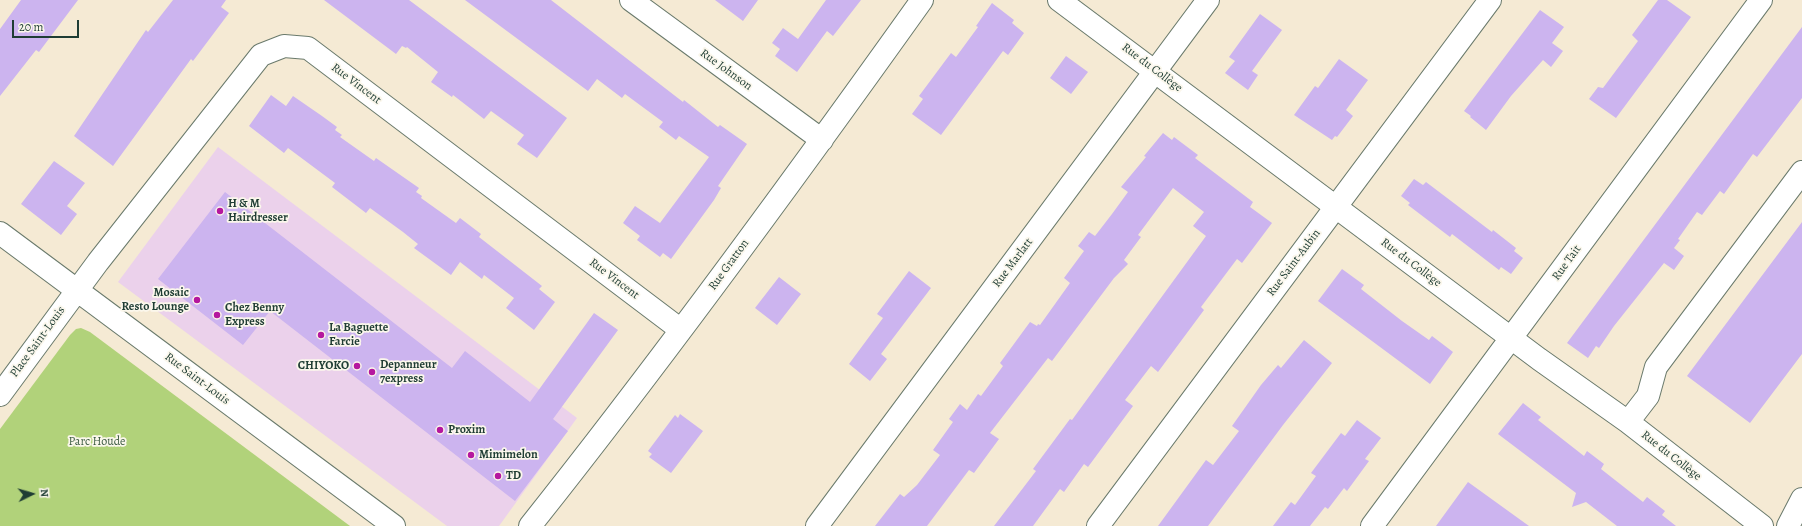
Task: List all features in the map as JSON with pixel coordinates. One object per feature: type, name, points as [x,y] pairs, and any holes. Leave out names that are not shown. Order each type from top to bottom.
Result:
[{"type":"street","name":"Rue Johnson","points":[[631,0],[822,140]]},
{"type":"street","name":"Rue Gratton","points":[[530,526],[606,431],[822,140],[922,0]]},
{"type":"street","name":"Rue du Collège","points":[[1059,0],[1512,338],[1628,422],[1762,526]]},
{"type":"street","name":"Rue Marlatt","points":[[817,526],[1208,0]]},
{"type":"street","name":"Rue Saint-Aubin","points":[[1098,526],[1490,0]]},
{"type":"street","name":"Rue Tait","points":[[1372,526],[1760,0]]},
{"type":"street","name":"Rue Vincent","points":[[77,290],[261,55],[284,46],[308,48],[681,330]]},
{"type":"street","points":[[1628,422],[1648,396],[1656,366],[1802,172]]},
{"type":"street","name":"Rue Saint-Louis","points":[[0,233],[394,526]]},
{"type":"street","name":"Place Saint-Louis","points":[[0,395],[77,290]]},
{"type":"street","points":[[1788,526],[1802,499]]},
{"type":"shaded area","points":[[218,147],[577,418],[499,526],[447,526],[118,282]]},
{"type":"green space","name":"Parc Houde","points":[[81,328],[90,332],[350,526],[0,526],[0,429],[70,335],[76,329]]},
{"type":"building","points":[[21,0],[78,0],[39,52],[36,50],[0,96],[0,29]]},
{"type":"building","points":[[173,0],[226,0],[221,7],[229,13],[193,61],[191,59],[113,166],[74,136],[146,30],[148,32]]},
{"type":"building","points":[[324,0],[409,0],[567,118],[537,158],[517,144],[524,135],[491,111],[484,119],[453,95],[452,97],[431,82],[438,72],[407,47],[402,46],[396,54]]},
{"type":"building","points":[[465,0],[551,0],[683,102],[684,100],[718,127],[720,125],[747,144],[718,186],[721,188],[714,200],[671,259],[663,253],[660,257],[637,240],[640,236],[623,223],[635,206],[660,223],[709,157],[679,136],[676,140],[659,127],[663,122],[625,94],[622,98],[597,79],[588,91]]},
{"type":"building","points":[[715,0],[758,0],[743,21]]},
{"type":"building","points":[[826,0],[861,0],[833,36],[827,31],[797,72],[775,56],[780,49],[772,43],[783,28],[798,39]]},
{"type":"building","points":[[1658,0],[1667,0],[1691,17],[1616,118],[1589,99],[1598,87],[1603,88],[1638,41],[1632,35]]},
{"type":"building","points":[[992,3],[1014,20],[1012,23],[1024,33],[1008,55],[1003,51],[941,135],[912,114],[923,99],[919,96],[951,53],[956,57],[978,27],[976,26]]},
{"type":"building","points":[[1540,10],[1564,27],[1552,43],[1563,51],[1551,67],[1543,60],[1511,96],[1486,130],[1464,111]]},
{"type":"building","points":[[1260,14],[1282,30],[1252,71],[1258,75],[1248,90],[1225,73],[1235,61],[1229,57]]},
{"type":"building","points":[[1802,27],[1802,98],[1757,157],[1753,154],[1724,194],[1720,191],[1702,215],[1697,212],[1678,239],[1680,240],[1674,248],[1684,256],[1674,270],[1664,263],[1614,326],[1599,348],[1596,346],[1588,358],[1567,343]]},
{"type":"building","points":[[1066,56],[1088,72],[1071,94],[1050,78]]},
{"type":"building","points":[[1339,59],[1368,80],[1346,110],[1353,116],[1337,137],[1335,136],[1332,140],[1294,115],[1315,86],[1318,88]]},
{"type":"building","points":[[271,95],[286,106],[293,96],[322,116],[337,127],[335,130],[342,135],[340,137],[374,161],[376,158],[419,188],[416,192],[422,196],[421,198],[456,223],[460,218],[481,234],[479,237],[542,286],[539,289],[555,302],[534,330],[506,308],[514,298],[484,275],[482,279],[460,262],[451,275],[414,248],[418,244],[403,232],[370,208],[366,213],[332,187],[335,183],[288,148],[284,153],[249,126]]},
{"type":"building","points":[[1163,133],[1172,140],[1174,137],[1198,155],[1195,158],[1253,202],[1250,207],[1272,223],[1242,263],[1237,259],[1201,307],[1204,310],[1158,372],[1151,366],[1125,400],[1133,406],[1088,467],[1084,464],[1064,492],[1060,489],[1033,526],[994,526],[1036,471],[1033,469],[1070,419],[1072,420],[1206,236],[1193,226],[1204,212],[1173,188],[1138,235],[1141,237],[1124,260],[1128,264],[1114,278],[1052,361],[1048,358],[990,433],[999,439],[974,473],[969,470],[927,526],[875,526],[900,494],[904,497],[917,485],[940,455],[933,450],[953,422],[949,419],[960,404],[967,410],[978,394],[981,396],[1003,366],[1000,363],[1030,322],[1037,326],[1038,324],[1040,325],[1070,283],[1064,278],[1084,251],[1078,246],[1089,232],[1095,236],[1112,214],[1128,192],[1121,187],[1146,157],[1144,156]]},
{"type":"building","points":[[54,161],[85,183],[67,206],[77,214],[61,235],[21,204]]},
{"type":"building","points":[[1414,179],[1423,185],[1426,182],[1492,232],[1493,230],[1516,248],[1514,251],[1523,258],[1511,274],[1501,267],[1499,270],[1452,234],[1450,237],[1408,205],[1410,203],[1401,196]]},
{"type":"building","points":[[225,192],[452,368],[465,351],[530,402],[594,313],[618,330],[553,419],[568,431],[515,501],[270,311],[243,345],[158,279]]},
{"type":"building","points":[[1802,222],[1802,354],[1750,423],[1687,376]]},
{"type":"building","points":[[1342,269],[1364,285],[1361,289],[1402,321],[1429,340],[1432,336],[1453,352],[1430,384],[1318,301]]},
{"type":"building","points":[[909,271],[931,288],[881,354],[887,359],[870,381],[849,364],[883,318],[877,314]]},
{"type":"building","points":[[779,277],[801,294],[777,325],[755,308]]},
{"type":"building","points":[[1304,340],[1332,363],[1283,425],[1208,526],[1158,526],[1206,460],[1213,465],[1239,431],[1232,426],[1261,385],[1278,365],[1281,368]]},
{"type":"building","points":[[1523,403],[1541,417],[1538,420],[1584,456],[1587,451],[1604,464],[1601,469],[1643,502],[1647,497],[1665,511],[1662,515],[1676,526],[1617,526],[1586,502],[1572,507],[1576,493],[1498,434]]},
{"type":"building","points":[[680,414],[703,431],[671,473],[649,457],[652,454],[648,451],[675,415],[678,418]]},
{"type":"building","points":[[1357,420],[1381,438],[1365,459],[1369,461],[1347,491],[1344,488],[1328,509],[1325,507],[1310,526],[1273,526],[1291,502],[1295,505],[1316,476],[1311,473],[1341,433],[1345,436]]},
{"type":"building","points":[[1468,482],[1529,526],[1436,526]]},
{"type":"place","name":"H & M Hairdresser","points":[[220,211]]},
{"type":"place","name":"Mosaic Resto Lounge","points":[[197,300]]},
{"type":"place","name":"Chez Benny Express","points":[[217,315]]},
{"type":"place","name":"La Baguette Farcie","points":[[321,335]]},
{"type":"place","name":"CHIYOKO","points":[[357,366]]},
{"type":"place","name":"Depanneur 7express","points":[[372,372]]},
{"type":"place","name":"Proxim","points":[[440,430]]},
{"type":"place","name":"Mimimelon","points":[[471,455]]},
{"type":"place","name":"TD","points":[[498,476]]}]
